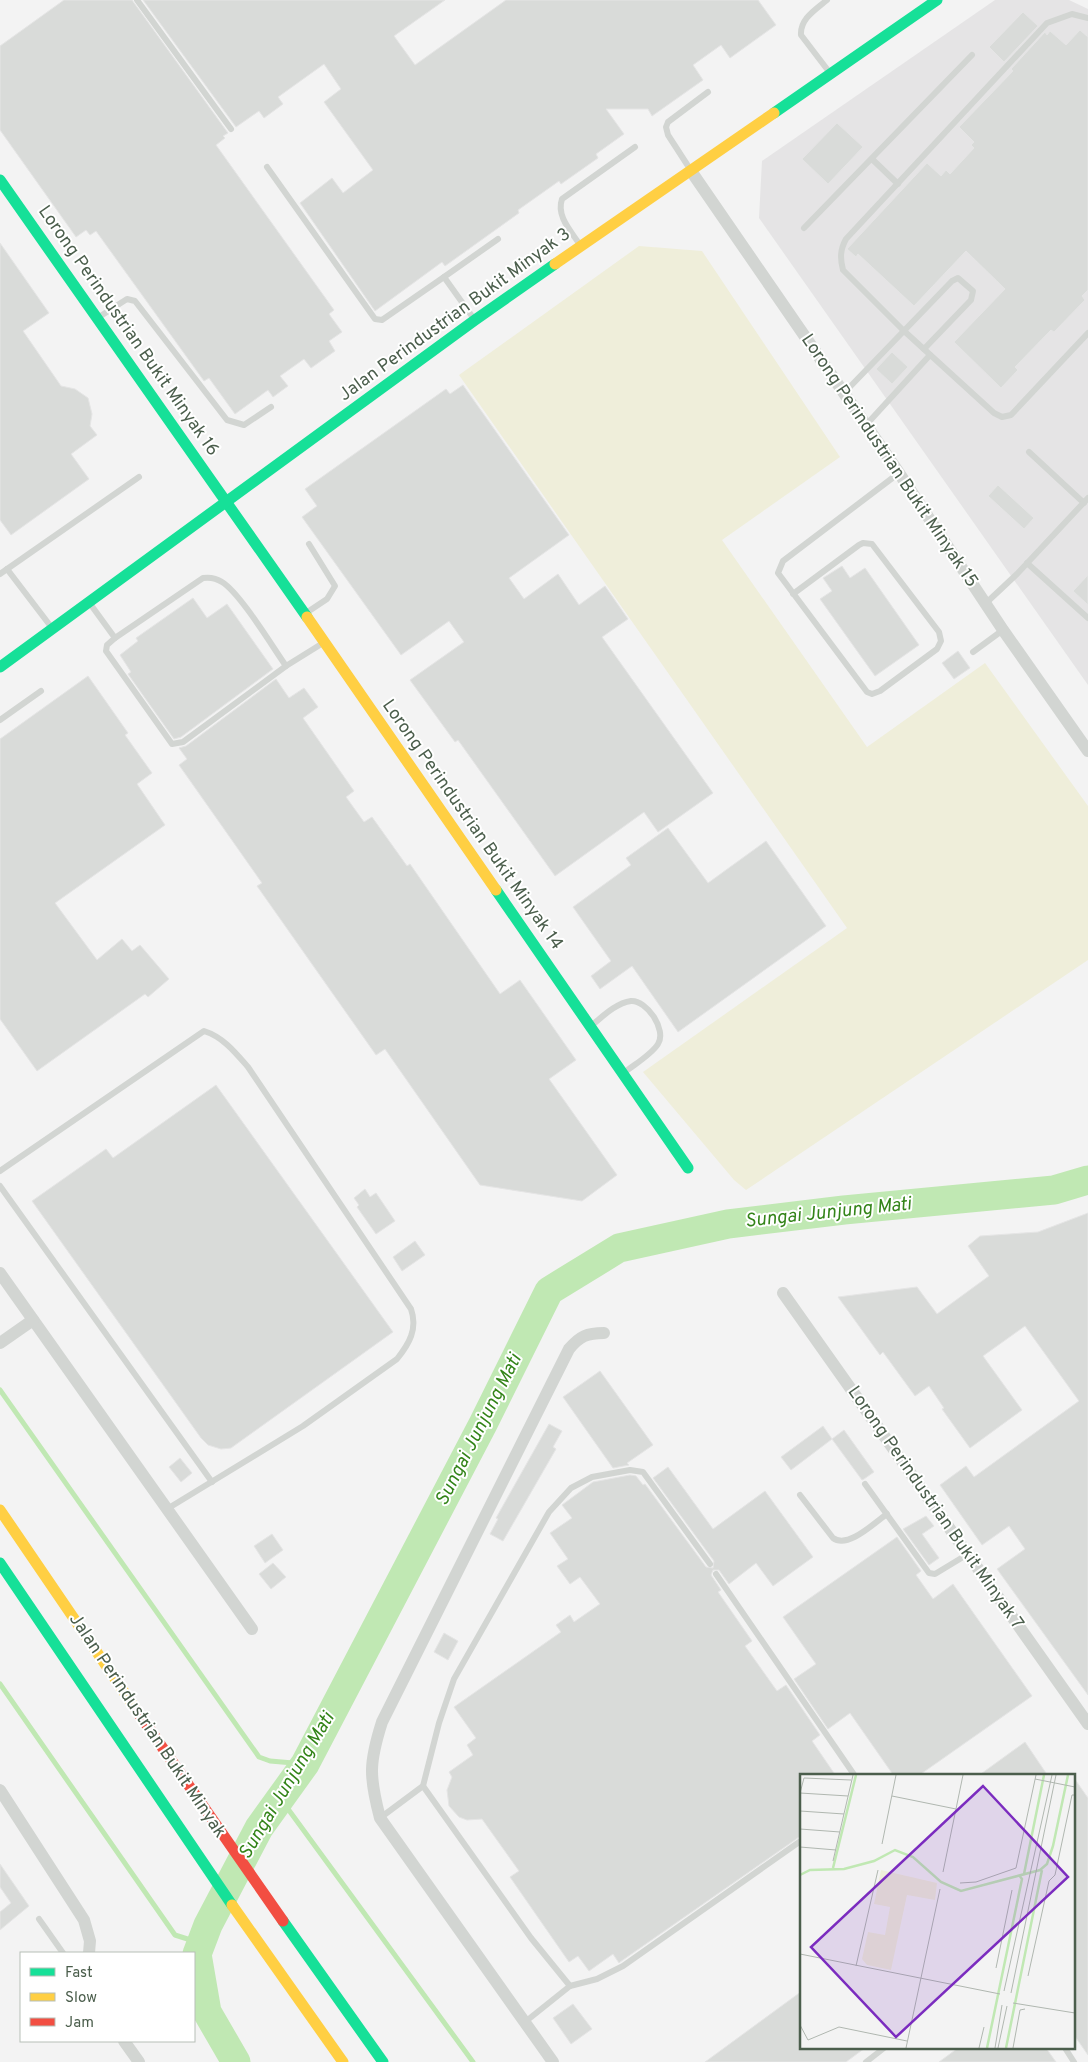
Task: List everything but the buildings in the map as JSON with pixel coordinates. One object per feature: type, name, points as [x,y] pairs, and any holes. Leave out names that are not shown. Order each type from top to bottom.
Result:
[{"type":"street","name":"Jalan Perindustrian Bukit Minyak 3","points":[[0,667],[475,320],[937,0]]},
{"type":"street","name":"Lorong Perindustrian Bukit Minyak 15","points":[[691,171],[899,473],[985,604],[1088,751]]},
{"type":"street","name":"Lorong Perindustrian Bukit Minyak 16","points":[[0,180],[227,502]]},
{"type":"street","name":"Lorong Perindustrian Bukit Minyak 14","points":[[227,502],[688,1168]]},
{"type":"street","points":[[0,1273],[252,1629]]},
{"type":"street","name":"Lorong Perindustrian Bukit Minyak 7","points":[[782,1293],[1088,1724]]},
{"type":"street","points":[[0,1343],[33,1320]]},
{"type":"street","points":[[553,2062],[380,1818],[371,1786],[370,1763],[382,1722],[569,1349],[578,1339],[588,1333],[604,1333]]},
{"type":"street","name":"Jalan Perindustrian Bukit Minyak","points":[[0,1510],[212,1822],[382,2062]]},
{"type":"street","name":"Jalan Perindustrian Bukit Minyak","points":[[0,1563],[193,1851],[343,2062]]},
{"type":"street","points":[[0,1790],[84,1920],[90,1941],[88,1952]]},
{"type":"street","points":[[125,2042],[138,2062]]},
{"type":"lane","points":[[137,0],[231,128]]},
{"type":"lane","points":[[827,0],[805,19],[800,27],[801,35],[831,74]]},
{"type":"lane","points":[[1088,18],[1072,14],[1047,23],[846,239],[841,249],[840,260],[843,270],[903,330],[994,413],[1006,417],[1011,415],[1088,333]]},
{"type":"lane","points":[[804,228],[972,55]]},
{"type":"lane","points":[[691,171],[668,135],[666,127],[668,122],[708,92]]},
{"type":"lane","points":[[581,246],[561,216],[559,208],[562,199],[635,147]]},
{"type":"lane","points":[[872,159],[898,184]]},
{"type":"lane","points":[[267,167],[375,319],[382,320],[498,239]]},
{"type":"lane","points":[[444,277],[475,320]]},
{"type":"lane","points":[[844,393],[903,330],[952,282],[958,278],[962,279],[973,291],[971,300],[924,349]]},
{"type":"lane","points":[[97,318],[127,299],[135,301],[227,420],[244,425],[271,407]]},
{"type":"lane","points":[[866,425],[930,355]]},
{"type":"lane","points":[[985,604],[1027,563],[1086,500],[1029,452]]},
{"type":"lane","points":[[793,594],[858,545],[868,542],[876,547],[939,632],[941,641],[937,649],[880,691],[872,694],[864,689],[793,594],[778,573],[783,561],[899,473]]},
{"type":"lane","points":[[0,574],[139,477]]},
{"type":"lane","points":[[304,614],[327,599],[335,586],[309,544]]},
{"type":"lane","points":[[1027,563],[1088,618]]},
{"type":"lane","points":[[7,569],[53,630]]},
{"type":"lane","points":[[286,666],[234,593],[221,581],[212,577],[203,578],[115,638],[108,645],[106,652],[172,744],[183,742],[286,666],[324,642]]},
{"type":"lane","points":[[90,603],[115,638]]},
{"type":"lane","points":[[973,652],[1003,630]]},
{"type":"lane","points":[[0,720],[41,691]]},
{"type":"lane","points":[[590,1026],[620,1004],[636,1001],[645,1006],[661,1030],[661,1037],[657,1046],[622,1074]]},
{"type":"lane","points":[[0,1171],[204,1031],[215,1034],[225,1041],[248,1067],[412,1309],[416,1320],[407,1346],[397,1359],[303,1426],[168,1509]]},
{"type":"lane","points":[[0,1186],[212,1482]]},
{"type":"lane","points":[[380,1818],[423,1786],[439,1723],[454,1679],[548,1512],[571,1488],[592,1477],[638,1469],[643,1472],[710,1564]]},
{"type":"lane","points":[[865,1484],[930,1574],[935,1574],[968,1554]]},
{"type":"lane","points":[[800,1495],[833,1538],[839,1541],[849,1539],[887,1514]]},
{"type":"lane","points":[[716,1574],[854,1774]]},
{"type":"lane","points":[[423,1786],[531,1938],[570,1986]]},
{"type":"lane","points":[[525,2022],[570,1986],[597,1980],[623,1966],[800,1841]]},
{"type":"lane","points":[[39,1919],[61,1952]]},
{"type":"lane","points":[[866,2062],[881,2050]]},
{"type":"lane","points":[[1066,2050],[1074,2062]]},
{"type":"shaded area","points":[[995,0],[1069,0],[1088,9],[1088,685],[759,218],[762,161]]},
{"type":"green space","points":[[639,246],[702,251],[840,457],[722,540],[867,747],[985,663],[1088,806],[1088,960],[746,1190],[734,1180],[643,1072],[847,928],[459,375]]},
{"type":"waterway","name":"Sungai Junjung Mati","points":[[236,2062],[207,2012],[197,1954],[208,1925],[259,1828],[305,1764],[483,1424],[549,1291],[619,1248],[728,1224],[844,1210],[1054,1190],[1088,1180]]},
{"type":"waterway","points":[[0,1390],[259,1757],[270,1761],[305,1764]]},
{"type":"waterway","points":[[0,1684],[175,1935],[200,1943]]},
{"type":"waterway","points":[[280,1798],[473,2062]]},
{"type":"traffic: fast","points":[[774,113],[937,0]]},
{"type":"traffic: fast","points":[[0,180],[307,617]]},
{"type":"traffic: fast","points":[[0,667],[475,320],[555,264]]},
{"type":"traffic: fast","points":[[496,890],[688,1168]]},
{"type":"traffic: fast","points":[[0,1563],[232,1905]]},
{"type":"traffic: fast","points":[[283,1921],[383,2062]]},
{"type":"traffic: slow","points":[[555,264],[774,113]]},
{"type":"traffic: slow","points":[[307,617],[496,890]]},
{"type":"traffic: slow","points":[[0,1510],[137,1711]]},
{"type":"traffic: slow","points":[[232,1905],[343,2062]]},
{"type":"traffic: jam","points":[[137,1711],[283,1921]]}]
